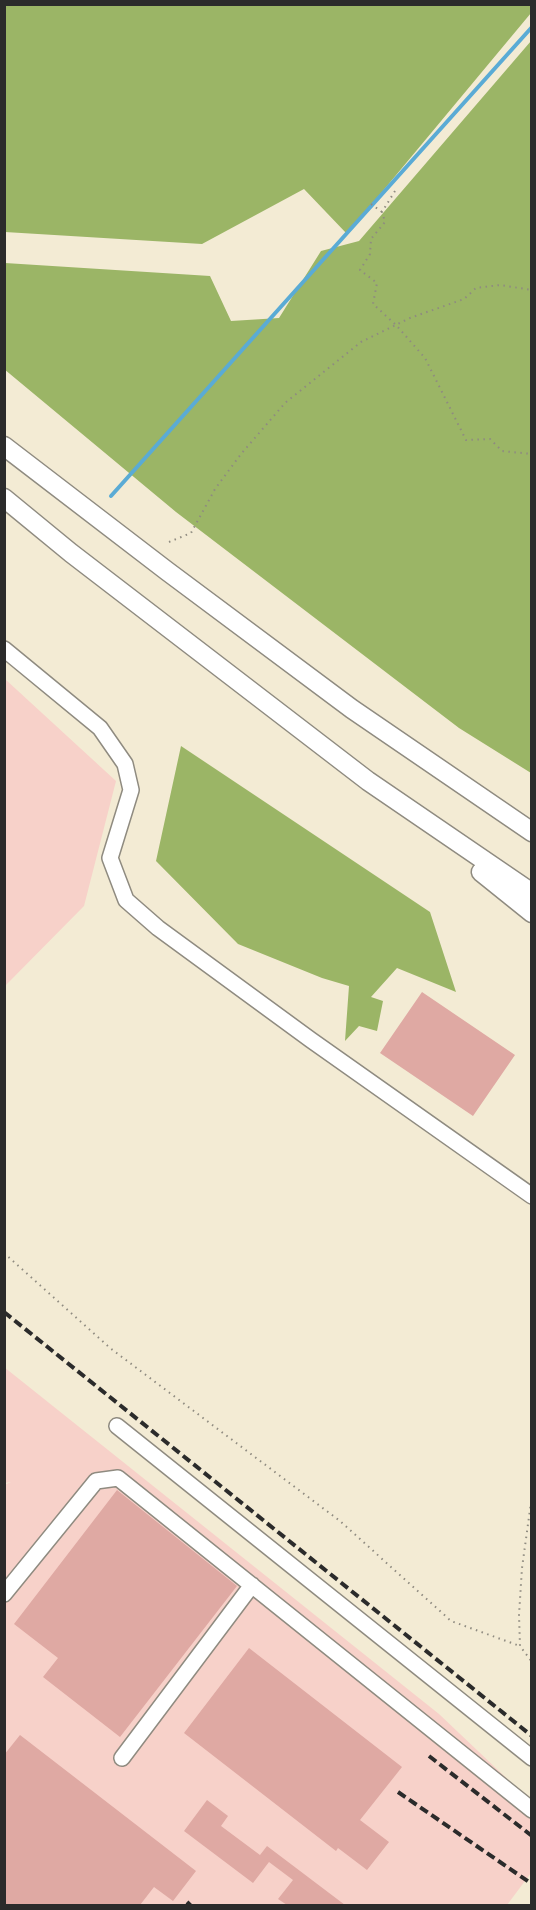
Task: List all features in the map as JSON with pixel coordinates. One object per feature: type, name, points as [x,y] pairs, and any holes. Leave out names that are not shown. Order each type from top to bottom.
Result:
[{"type":"main road","points":[[4,446],[166,571],[352,709],[531,832]]},
{"type":"main road","points":[[4,498],[368,781],[531,913]]},
{"type":"main road","points":[[368,781],[531,893]]},
{"type":"lane","points":[[4,649],[100,728],[125,764],[131,790],[110,858],[126,900],[158,928],[311,1040],[531,1196]]},
{"type":"lane","points":[[117,1426],[531,1758]]},
{"type":"lane","points":[[4,1594],[96,1481],[118,1478],[531,1810]]},
{"type":"lane","points":[[122,1758],[252,1585]]},
{"type":"path","points":[[382,212],[395,191]]},
{"type":"path","points":[[371,204],[382,212],[385,222],[371,239],[370,254],[360,270],[377,283],[373,304],[425,358],[466,440],[490,439],[502,452],[531,454]]},
{"type":"path","points":[[169,542],[191,533],[215,489],[241,454],[285,404],[361,342],[410,318],[465,299],[476,288],[500,285],[531,290]]},
{"type":"path","points":[[4,1253],[110,1348],[340,1521],[451,1621],[520,1646]]},
{"type":"path","points":[[531,1495],[519,1615],[520,1646],[531,1662]]},
{"type":"shaded area","points":[[5,679],[116,781],[84,906],[5,986]]},
{"type":"shaded area","points":[[4,1367],[439,1714],[519,1790],[531,1798],[531,1873],[507,1905],[5,1905],[4,1485],[11,1482],[5,1483]]},
{"type":"green space","points":[[531,4],[531,13],[347,234],[304,189],[202,244],[5,232],[5,5]]},
{"type":"green space","points":[[531,41],[531,773],[459,728],[176,512],[4,369],[5,263],[210,276],[231,321],[279,318],[321,251],[359,241]]},
{"type":"green space","points":[[181,746],[430,912],[456,992],[397,968],[371,997],[383,1001],[377,1031],[359,1026],[345,1041],[349,986],[322,978],[238,944],[156,861]]},
{"type":"building","points":[[422,992],[515,1055],[473,1116],[380,1053]]},
{"type":"building","points":[[117,1490],[237,1586],[120,1737],[43,1677],[58,1658],[14,1624]]},
{"type":"building","points":[[249,1648],[402,1767],[360,1820],[389,1842],[367,1870],[338,1848],[336,1851],[184,1733]]},
{"type":"building","points":[[20,1735],[196,1871],[173,1901],[154,1887],[140,1905],[4,1905],[4,1755]]},
{"type":"building","points":[[207,1800],[228,1816],[221,1826],[260,1855],[267,1846],[345,1905],[287,1905],[278,1899],[293,1880],[269,1862],[253,1883],[184,1831]]},
{"type":"waterway","points":[[111,496],[532,27]]},
{"type":"railway","points":[[4,1312],[532,1736]]},
{"type":"railway","points":[[429,1756],[532,1836]]},
{"type":"railway","points":[[398,1792],[532,1884]]},
{"type":"railway","points":[[187,1902],[191,1906]]}]
